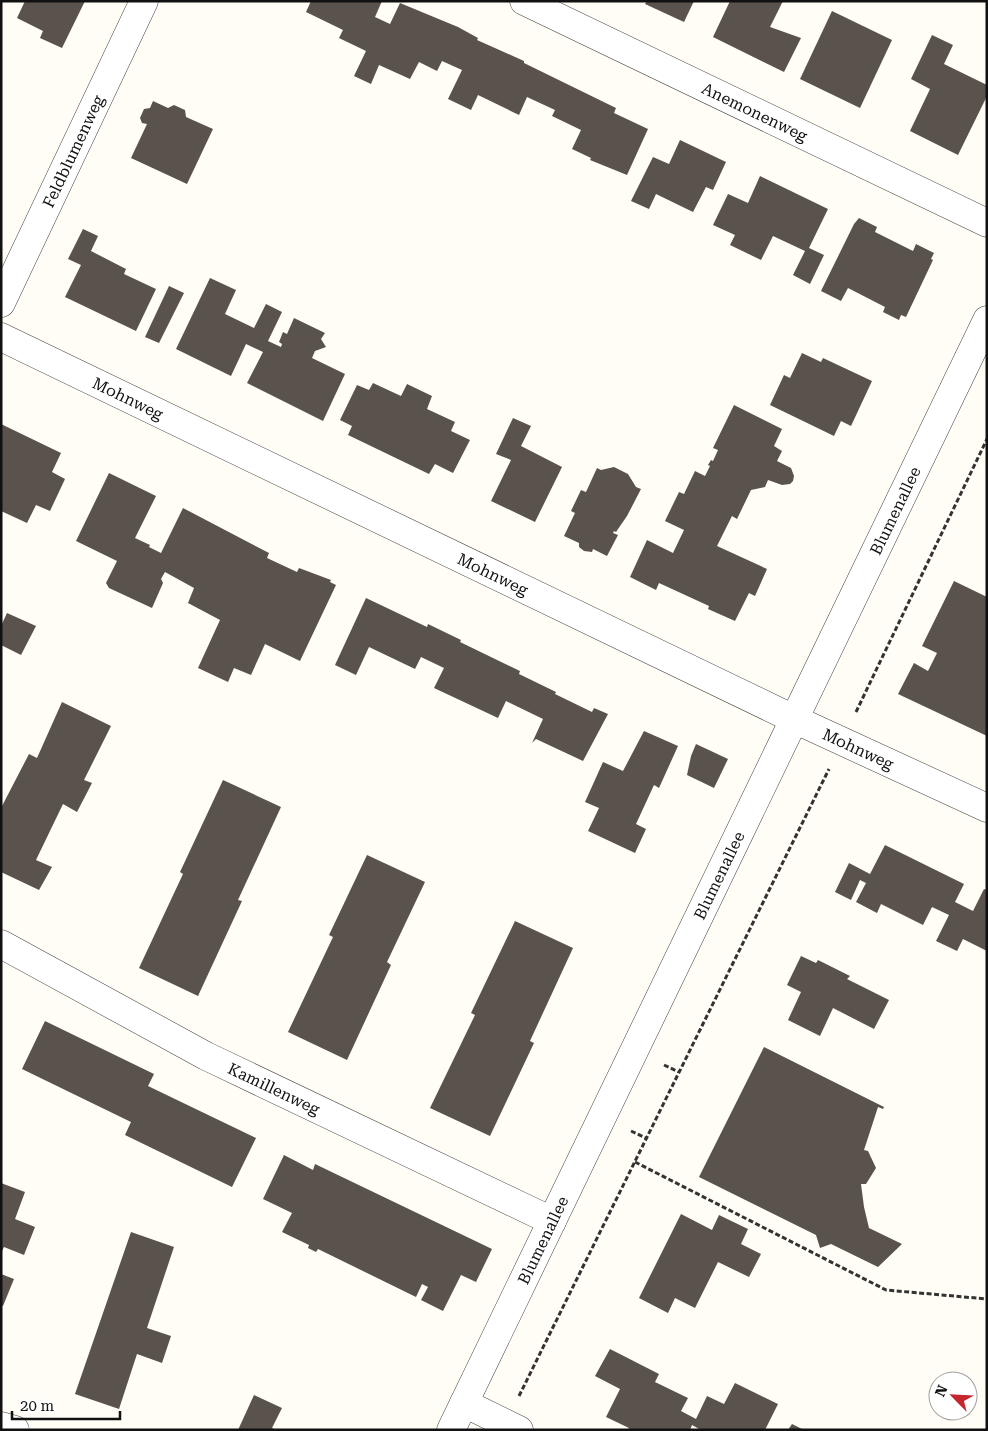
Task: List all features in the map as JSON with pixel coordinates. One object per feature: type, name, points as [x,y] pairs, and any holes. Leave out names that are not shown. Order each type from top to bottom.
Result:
[{"type":"street","name":"Feldblumenweg","points":[[1,304],[144,1]]},
{"type":"street","name":"Anemonenweg","points":[[524,1],[987,223]]},
{"type":"street","name":"Blumenallee","points":[[451,1430],[796,720],[987,320]]},
{"type":"street","name":"Mohnweg","points":[[1,337],[796,720],[987,808]]},
{"type":"street","name":"Kamillenweg","points":[[1,944],[206,1056],[552,1221]]},
{"type":"street","points":[[464,1403],[512,1426]]},
{"type":"street","points":[[1,1426],[15,1430]]},
{"type":"path","points":[[512,1426],[635,1162],[842,741],[987,439]]},
{"type":"path","points":[[635,1162],[886,1290],[987,1299]]},
{"type":"building","points":[[25,1],[85,1],[62,48],[40,38],[43,31],[17,18]]},
{"type":"building","points":[[311,1],[382,1],[375,17],[390,24],[400,3],[458,27],[478,38],[477,40],[524,61],[524,63],[616,108],[614,113],[648,129],[627,175],[590,160],[591,158],[572,149],[581,130],[552,116],[555,110],[527,97],[519,115],[478,95],[471,110],[448,99],[462,70],[442,61],[437,71],[419,62],[410,79],[379,65],[371,84],[354,76],[366,51],[339,38],[343,30],[306,12]]},
{"type":"building","points":[[647,1],[694,1],[684,22],[645,4]]},
{"type":"building","points":[[730,1],[783,1],[770,27],[801,38],[784,72],[713,37]]},
{"type":"building","points":[[832,11],[892,40],[860,108],[800,79]]},
{"type":"building","points":[[932,35],[953,45],[944,64],[987,85],[987,96],[958,155],[910,131],[930,89],[911,79]]},
{"type":"building","points":[[153,101],[168,108],[174,105],[185,110],[186,117],[213,129],[187,184],[131,158],[147,124],[142,123],[140,118],[144,109],[150,108]]},
{"type":"building","points":[[680,140],[726,162],[713,190],[706,187],[693,212],[656,194],[649,209],[631,201],[653,157],[669,164]]},
{"type":"building","points":[[760,176],[828,209],[809,248],[824,255],[810,284],[793,275],[805,251],[773,236],[761,260],[730,245],[735,235],[713,225],[728,194],[748,203]]},
{"type":"building","points":[[859,218],[877,227],[875,232],[913,251],[916,244],[934,253],[931,259],[933,260],[906,317],[901,315],[899,320],[883,312],[885,307],[848,288],[841,301],[821,291],[854,224]]},
{"type":"building","points":[[83,229],[98,236],[91,251],[126,269],[124,274],[156,289],[136,331],[65,297],[81,265],[68,259]]},
{"type":"building","points":[[210,278],[236,290],[225,314],[254,328],[266,304],[282,312],[268,341],[281,347],[282,344],[279,342],[283,332],[287,334],[294,318],[325,333],[321,339],[326,347],[315,351],[312,358],[345,374],[323,421],[247,383],[263,352],[246,344],[231,376],[176,349]]},
{"type":"building","points":[[169,286],[184,293],[159,343],[145,337]]},
{"type":"building","points":[[802,353],[821,362],[823,358],[872,381],[851,426],[841,421],[834,436],[770,405],[784,375],[790,378]]},
{"type":"building","points":[[373,383],[401,396],[407,384],[432,396],[427,409],[455,422],[451,431],[470,440],[453,473],[435,464],[429,474],[348,435],[352,426],[340,420],[357,385],[369,390]]},
{"type":"building","points":[[734,405],[782,429],[774,446],[782,451],[777,461],[791,468],[794,476],[790,484],[782,485],[768,480],[765,487],[751,490],[737,519],[732,516],[717,546],[767,569],[755,596],[749,593],[735,621],[708,609],[709,606],[659,583],[656,590],[630,577],[647,540],[673,553],[684,530],[665,521],[679,492],[684,494],[695,471],[705,476],[710,466],[708,465],[711,460],[713,461],[718,450],[713,448]]},
{"type":"building","points":[[513,418],[531,426],[521,446],[562,467],[535,522],[491,501],[511,460],[496,454]]},
{"type":"building","points":[[1,424],[61,453],[52,472],[65,479],[50,511],[36,505],[27,523],[1,511]]},
{"type":"building","points":[[614,467],[628,474],[636,487],[641,489],[627,516],[616,532],[614,531],[613,533],[618,535],[607,556],[593,549],[592,552],[584,551],[579,547],[579,543],[564,536],[575,513],[571,511],[581,490],[586,492],[597,468],[601,470]]},
{"type":"building","points":[[109,473],[156,496],[135,538],[161,553],[183,508],[269,553],[267,558],[297,572],[299,568],[331,580],[330,582],[336,585],[300,661],[265,644],[251,675],[234,668],[228,682],[198,668],[220,620],[188,603],[194,588],[165,572],[161,579],[163,583],[152,608],[109,588],[106,583],[117,561],[76,541]]},
{"type":"building","points":[[954,581],[987,597],[987,736],[898,694],[914,663],[928,671],[937,653],[922,646]]},
{"type":"building","points":[[366,598],[427,627],[428,624],[461,640],[460,642],[520,671],[519,674],[592,712],[594,708],[608,714],[583,761],[536,739],[532,743],[543,719],[506,701],[498,718],[434,688],[444,668],[421,657],[415,669],[369,647],[356,675],[335,665]]},
{"type":"building","points":[[7,613],[36,626],[21,655],[1,645],[1,626]]},
{"type":"building","points":[[62,702],[111,726],[84,780],[92,783],[77,812],[63,804],[36,860],[52,867],[39,890],[1,872],[1,808],[29,754],[37,758]]},
{"type":"building","points":[[644,731],[678,746],[659,788],[654,785],[636,824],[646,829],[635,853],[588,831],[599,808],[585,802],[603,762],[623,771]]},
{"type":"building","points":[[696,744],[728,759],[714,788],[687,775]]},
{"type":"building","points":[[223,780],[281,807],[238,900],[242,901],[198,996],[139,968],[183,874],[180,872]]},
{"type":"building","points":[[885,845],[964,884],[955,902],[973,911],[984,889],[987,890],[987,951],[963,939],[957,951],[936,941],[949,915],[932,907],[923,925],[881,904],[877,913],[856,902],[866,883],[860,880],[851,900],[835,892],[849,863],[870,874]]},
{"type":"building","points":[[367,855],[425,882],[387,962],[391,965],[347,1060],[288,1032],[333,937],[329,935]]},
{"type":"building","points":[[515,921],[573,948],[530,1041],[534,1043],[490,1136],[430,1108],[475,1015],[471,1013]]},
{"type":"building","points":[[801,956],[816,963],[818,960],[850,976],[847,979],[889,1000],[874,1029],[833,1008],[820,1036],[788,1020],[801,992],[787,985]]},
{"type":"building","points":[[45,1021],[154,1074],[148,1086],[256,1138],[232,1187],[125,1135],[131,1122],[22,1069]]},
{"type":"building","points":[[764,1047],[884,1107],[883,1109],[878,1107],[864,1150],[868,1151],[876,1168],[866,1184],[861,1184],[864,1207],[869,1228],[902,1244],[878,1267],[831,1244],[820,1248],[816,1235],[699,1177]]},
{"type":"building","points":[[284,1155],[313,1170],[315,1164],[492,1249],[476,1282],[461,1275],[443,1311],[421,1300],[428,1287],[422,1284],[416,1297],[318,1249],[316,1252],[308,1248],[309,1245],[282,1232],[292,1213],[263,1199]]},
{"type":"building","points":[[1,1183],[25,1192],[15,1219],[35,1227],[24,1255],[4,1247],[1,1253]]},
{"type":"building","points":[[681,1214],[712,1230],[719,1215],[748,1229],[741,1244],[761,1254],[749,1277],[718,1262],[695,1308],[675,1298],[668,1313],[639,1298]]},
{"type":"building","points":[[131,1232],[174,1247],[147,1328],[171,1336],[162,1363],[137,1354],[119,1409],[75,1394]]},
{"type":"building","points":[[1,1274],[14,1279],[3,1306],[1,1305]]},
{"type":"building","points":[[610,1349],[659,1374],[655,1382],[688,1398],[681,1411],[696,1419],[707,1396],[724,1404],[735,1383],[778,1404],[765,1430],[701,1430],[692,1425],[690,1430],[628,1430],[629,1428],[606,1417],[620,1389],[595,1376]]},
{"type":"building","points":[[254,1395],[282,1408],[272,1428],[276,1430],[238,1430]]},
{"type":"building","points":[[792,1424],[804,1430],[788,1430]]}]
